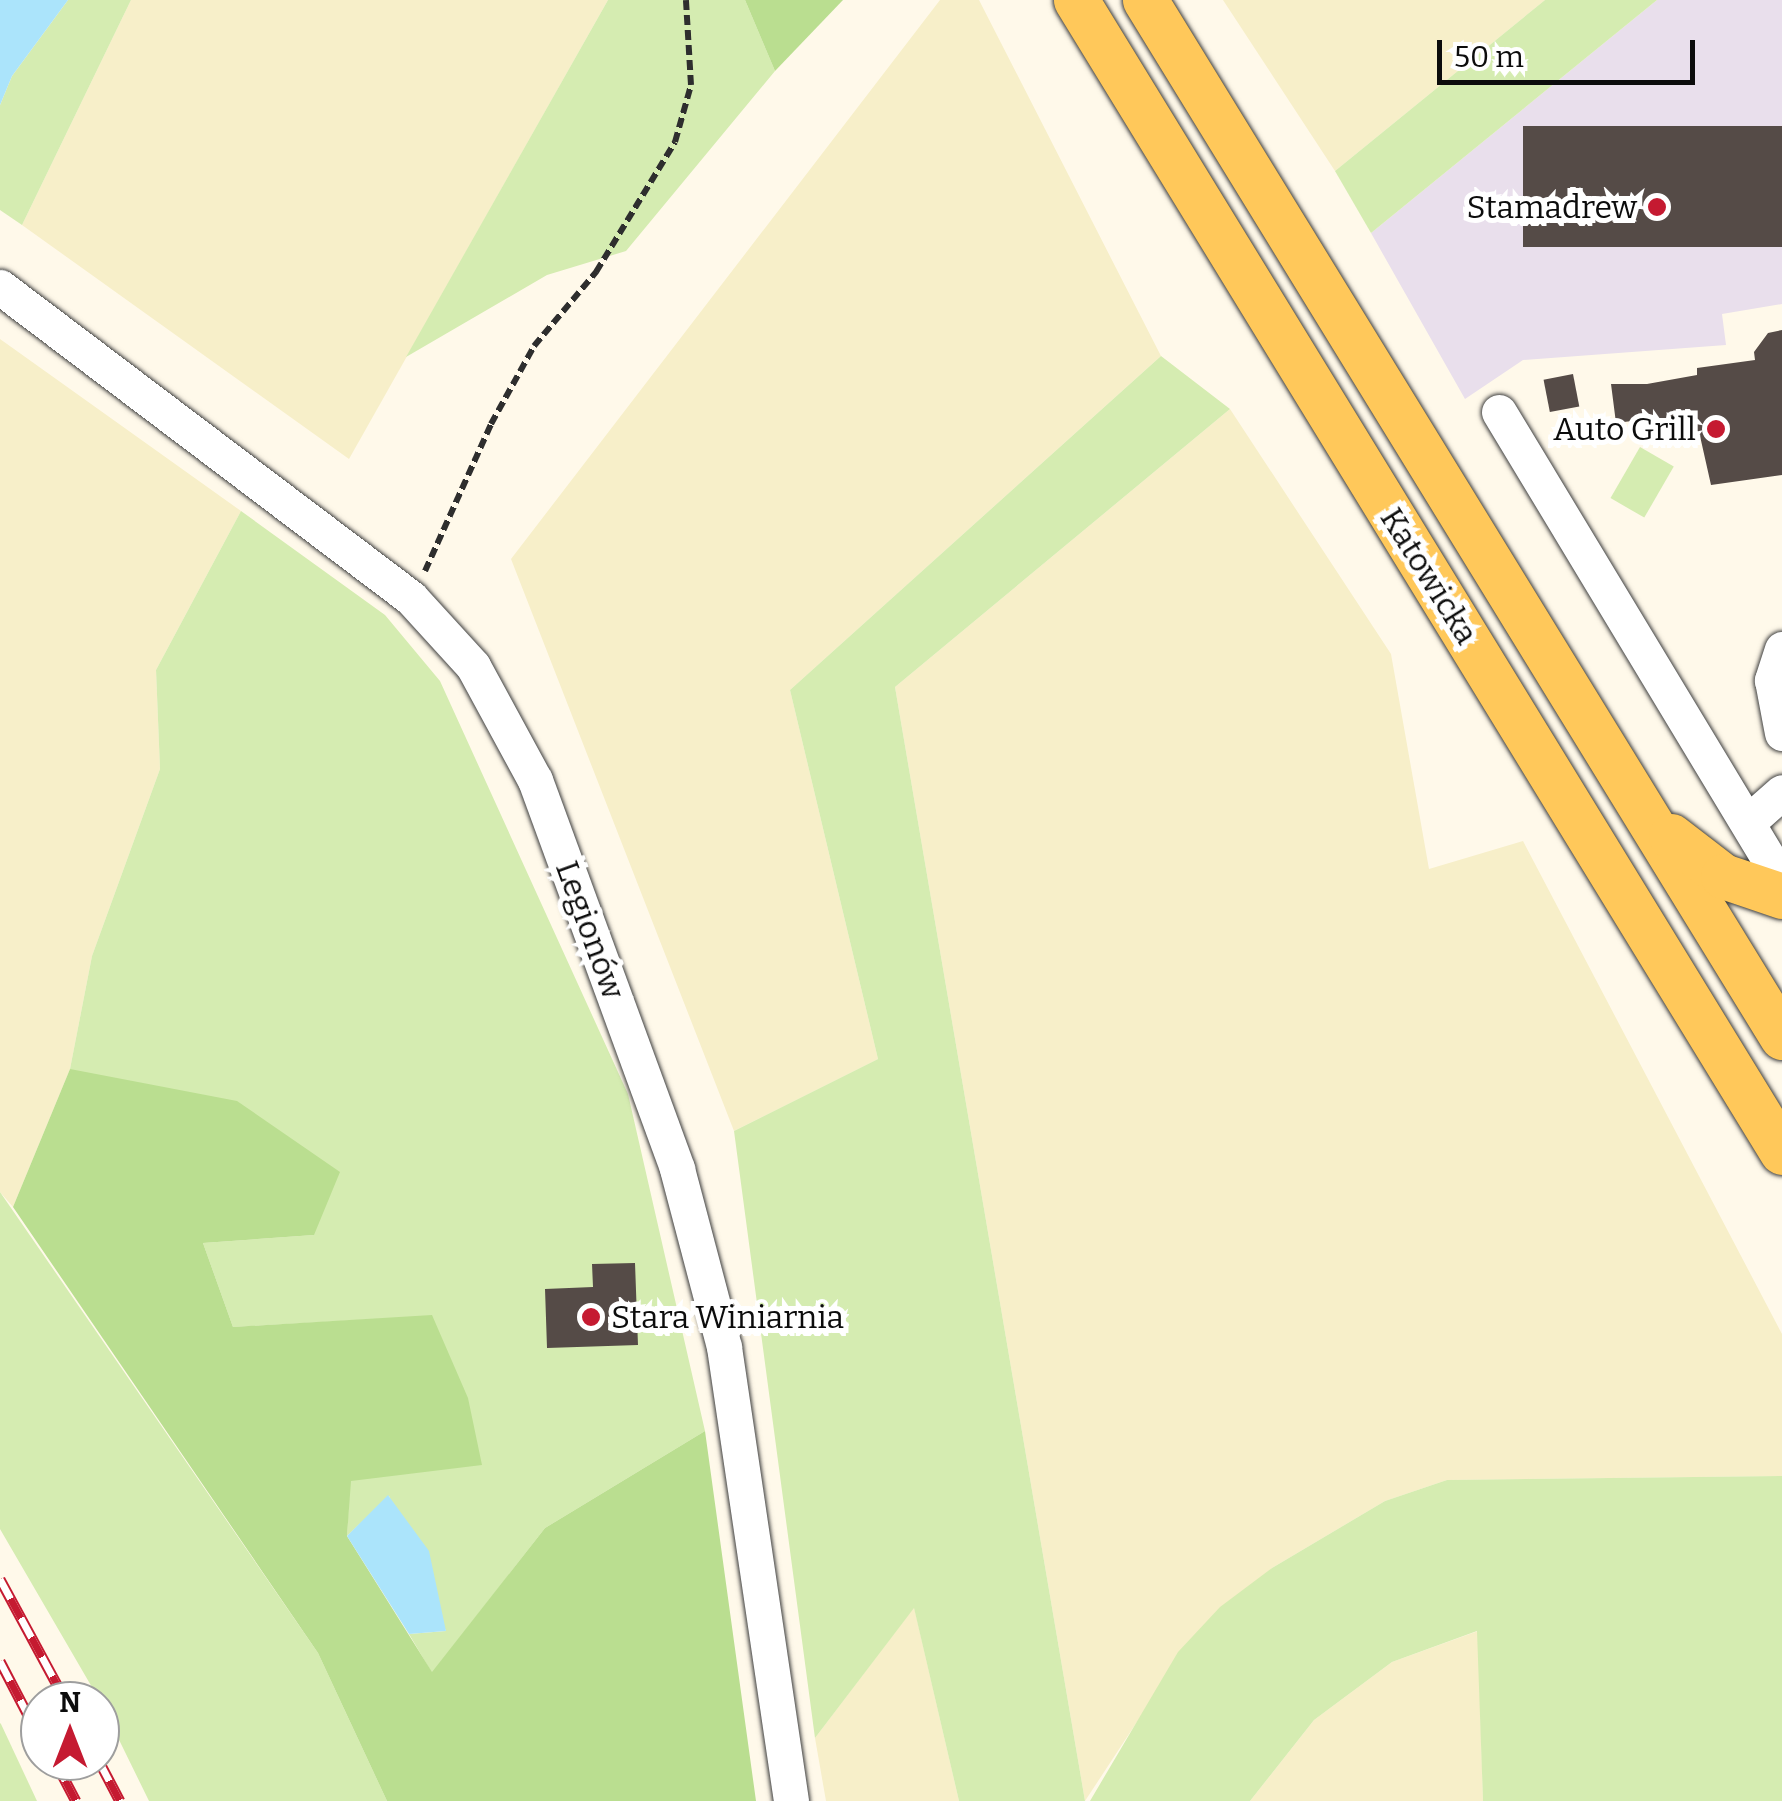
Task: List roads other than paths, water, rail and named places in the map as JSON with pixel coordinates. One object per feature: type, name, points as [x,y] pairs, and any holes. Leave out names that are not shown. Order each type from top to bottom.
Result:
[{"type":"main road","name":"Katowicka","points":[[1076,0],[1782,1152]]},
{"type":"main road","name":"Katowicka","points":[[1145,0],[1782,1038]]},
{"type":"main road","points":[[1650,819],[1723,876],[1782,896]]},
{"type":"street","name":"Legionów","points":[[0,287],[411,598],[473,666],[536,780],[677,1169],[724,1347],[791,1801]]},
{"type":"street","points":[[1499,412],[1782,881]]},
{"type":"street","points":[[1782,649],[1772,680],[1782,733]]},
{"type":"street","points":[[1748,822],[1782,792]]},
{"type":"water","points":[[0,0],[68,0],[12,76],[0,105]]},
{"type":"water","points":[[388,1495],[429,1551],[446,1631],[409,1634],[347,1536]]},
{"type":"railway","points":[[0,1579],[55,1681]]},
{"type":"railway","points":[[0,1661],[20,1700]]},
{"type":"railway","points":[[66,1781],[76,1801]]},
{"type":"railway","points":[[110,1781],[120,1801]]},
{"type":"place","name":"Stamadrew","points":[[1657,207]]},
{"type":"place","name":"Auto Grill","points":[[1716,429]]},
{"type":"place","name":"Stara Winiarnia","points":[[591,1317]]}]
